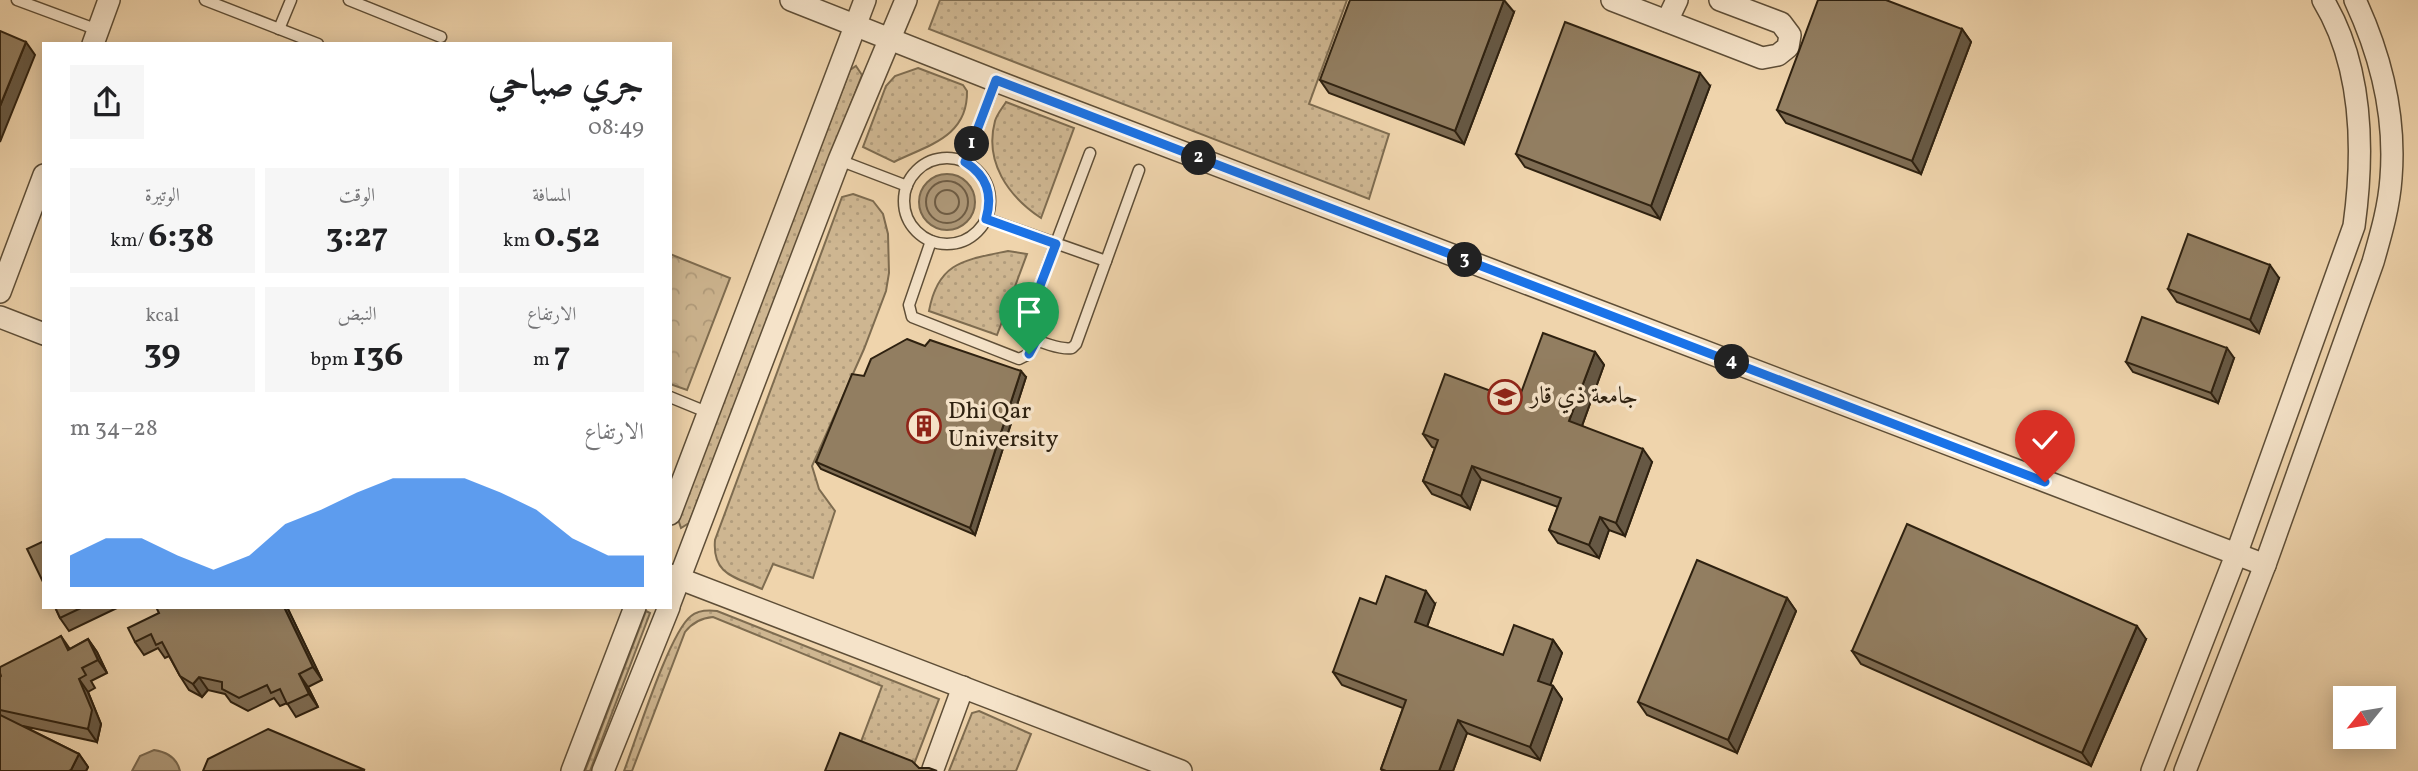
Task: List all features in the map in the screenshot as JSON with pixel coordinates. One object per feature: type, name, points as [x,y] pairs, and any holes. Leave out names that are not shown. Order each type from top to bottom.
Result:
[{"type":"street","points":[[95,37],[109,0]]},
{"type":"street","points":[[791,0],[2265,565]]},
{"type":"street","points":[[672,509],[865,0]]},
{"type":"street","points":[[906,0],[839,160],[675,577],[1181,771]]},
{"type":"street","points":[[1612,0],[1762,58],[1778,55],[1788,47],[1790,35],[1781,23],[1720,0]]},
{"type":"street","points":[[1667,21],[1677,0]]},
{"type":"street","points":[[2152,771],[2236,555],[2354,226],[2360,183],[2361,143],[2358,111],[2342,45],[2323,0]]},
{"type":"street","points":[[2185,771],[2265,565],[2373,262],[2386,213],[2392,149],[2389,111],[2370,32],[2356,0]]},
{"type":"street","points":[[0,292],[42,180]]},
{"type":"street","points":[[0,317],[42,333]]},
{"type":"street","points":[[572,771],[634,609]]},
{"type":"street","points":[[603,771],[667,609]]},
{"type":"street","points":[[933,769],[963,687]]},
{"type":"lane","points":[[17,0],[95,37]]},
{"type":"lane","points":[[205,0],[312,42]]},
{"type":"lane","points":[[279,29],[291,0]]},
{"type":"lane","points":[[349,0],[441,37]]},
{"type":"lane","points":[[965,162],[996,80]]},
{"type":"lane","points":[[1090,153],[1025,325],[1027,334],[1067,350],[1076,344],[1139,170]]},
{"type":"lane","points":[[951,158],[965,162],[976,169],[985,180],[990,206],[986,219],[969,239],[943,244],[930,241],[917,231],[906,212],[904,199],[907,186],[914,174],[925,164],[937,159],[951,158]]},
{"type":"lane","points":[[839,160],[907,186]]},
{"type":"lane","points":[[986,219],[1106,261]]},
{"type":"lane","points":[[930,241],[909,305],[912,317],[1019,359],[1029,354],[1037,339]]},
{"type":"lane","points":[[672,398],[709,413]]},
{"type":"green space","points":[[940,0],[1347,0],[1309,104],[1389,134],[1369,199],[929,29]]},
{"type":"green space","points":[[856,66],[862,75],[689,523],[681,528],[678,519],[850,70]]},
{"type":"green space","points":[[918,68],[963,85],[967,91],[966,107],[961,119],[944,137],[894,162],[863,147],[886,86],[895,76]]},
{"type":"green space","points":[[1006,102],[1074,128],[1041,218],[1018,199],[996,164],[992,136],[996,118]]},
{"type":"green space","points":[[853,194],[873,201],[883,214],[888,234],[889,273],[886,291],[864,349],[812,466],[819,489],[835,511],[813,578],[773,564],[762,589],[721,568],[715,552],[715,540],[842,197]]},
{"type":"green space","points":[[1008,251],[1027,254],[997,335],[929,311],[939,282],[955,266],[978,257]]},
{"type":"green space","points":[[672,255],[730,278],[687,390],[672,385]]},
{"type":"green space","points":[[646,611],[650,613],[590,771],[585,771]]},
{"type":"green space","points":[[717,611],[939,699],[913,767],[859,747],[882,686],[713,617],[697,622],[685,632],[632,771],[624,771],[663,664],[682,626],[697,613]]},
{"type":"green space","points":[[979,711],[1031,734],[1016,771],[949,771],[972,713]]},
{"type":"water","points":[[941,174],[953,174],[967,182],[975,196],[973,213],[967,222],[953,230],[941,230],[924,218],[919,208],[919,196],[931,179]]},
{"type":"water","points":[[154,750],[171,756],[180,771],[132,771],[140,756]]},
{"type":"building","points":[[1350,0],[1504,0],[1455,131],[1320,80]]},
{"type":"building","points":[[1818,0],[1886,0],[1962,29],[1912,161],[1777,110]]},
{"type":"building","points":[[1565,22],[1700,73],[1651,206],[1516,154]]},
{"type":"building","points":[[0,31],[26,42],[0,106]]},
{"type":"building","points":[[2188,234],[2270,265],[2250,320],[2168,289]]},
{"type":"building","points":[[2142,317],[2227,348],[2211,393],[2126,362]]},
{"type":"building","points":[[1543,333],[1595,352],[1569,421],[1643,449],[1616,523],[1600,517],[1589,545],[1549,530],[1561,498],[1472,466],[1461,496],[1423,481],[1438,440],[1423,434],[1445,374],[1518,401]]},
{"type":"building","name":"Dhi Qar University","points":[[907,339],[925,346],[930,340],[1021,371],[970,528],[816,462],[852,374],[864,376],[871,359]]},
{"type":"building","points":[[1907,524],[2137,626],[2082,753],[1852,651]]},
{"type":"building","points":[[42,542],[42,580],[27,549]]},
{"type":"building","points":[[1697,560],[1787,598],[1728,740],[1638,702]]},
{"type":"building","points":[[1386,576],[1426,591],[1415,622],[1503,655],[1514,625],[1553,640],[1538,681],[1553,686],[1530,747],[1458,720],[1439,771],[1381,769],[1406,700],[1333,672],[1360,598],[1376,604]]},
{"type":"building","points":[[56,609],[79,609],[60,618]]},
{"type":"building","points":[[157,609],[285,609],[313,667],[299,674],[309,694],[287,704],[280,689],[271,693],[267,685],[239,698],[222,689],[222,682],[199,677],[193,684],[180,676],[162,642],[156,645],[151,634],[135,642],[128,628],[159,613]]},
{"type":"building","points":[[61,636],[68,650],[88,639],[98,660],[82,668],[86,675],[79,679],[92,710],[88,729],[0,710],[0,667]]},
{"type":"building","points":[[0,715],[79,754],[71,770],[0,771]]},
{"type":"building","points":[[268,729],[365,770],[203,771],[208,759]]},
{"type":"building","points":[[840,733],[912,761],[919,768],[937,771],[825,771]]},
{"type":"place","name":"جامعة ذي قار","points":[[1505,397]]},
{"type":"place","name":"Dhi Qar University","points":[[924,426]]},
{"type":"route","points":[[1029,354],[1037,339],[1027,334],[1025,325],[1056,244],[986,219],[990,206],[985,180],[976,169],[965,162],[996,80],[2045,482]]}]
